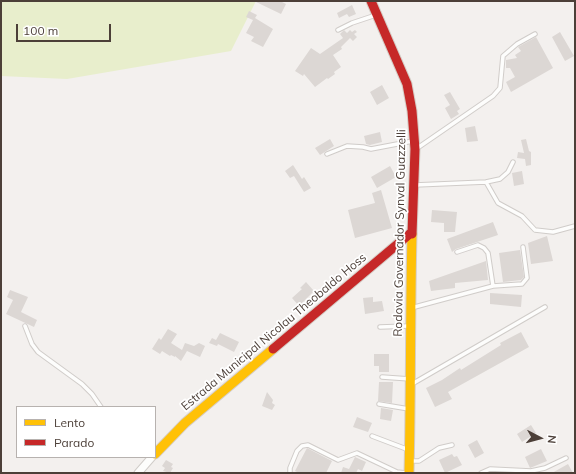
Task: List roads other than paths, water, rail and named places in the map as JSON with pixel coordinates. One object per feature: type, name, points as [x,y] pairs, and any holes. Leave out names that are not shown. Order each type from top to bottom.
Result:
[{"type":"main road","name":"Rodovia Governador Synval Guazzelli","points":[[371,1],[407,84],[412,111],[415,145],[415,185],[410,308],[411,382],[409,473]]},
{"type":"main road","name":"Estrada Municipal Nicolau Theobaldo Hoss","points":[[157,450],[197,413],[412,232]]},
{"type":"street","points":[[138,473],[151,458]]},
{"type":"lane","points":[[338,30],[352,23],[377,15]]},
{"type":"lane","points":[[327,154],[347,146],[371,149],[415,145],[493,96],[500,88],[503,56],[516,44],[535,34]]},
{"type":"lane","points":[[415,185],[486,182],[500,179],[508,172],[513,162]]},
{"type":"lane","points":[[486,182],[498,203],[522,216],[535,230],[553,232],[575,226]]},
{"type":"lane","points":[[457,252],[478,245],[484,248],[488,253],[493,286]]},
{"type":"lane","points":[[410,308],[493,286],[522,284],[528,278],[523,247]]},
{"type":"lane","points":[[382,377],[411,382],[545,307]]},
{"type":"lane","points":[[25,326],[32,344],[38,352],[82,384],[92,394],[100,406]]},
{"type":"lane","points":[[380,327],[410,326]]},
{"type":"lane","points":[[380,404],[410,410]]},
{"type":"lane","points":[[372,436],[410,450]]},
{"type":"lane","points":[[290,473],[290,468],[297,451],[302,446],[308,445],[338,460],[357,453],[397,472],[406,473]]},
{"type":"lane","points":[[409,461],[419,461],[439,448],[452,445]]},
{"type":"lane","points":[[481,473],[490,469],[531,471],[545,468],[566,458]]}]
